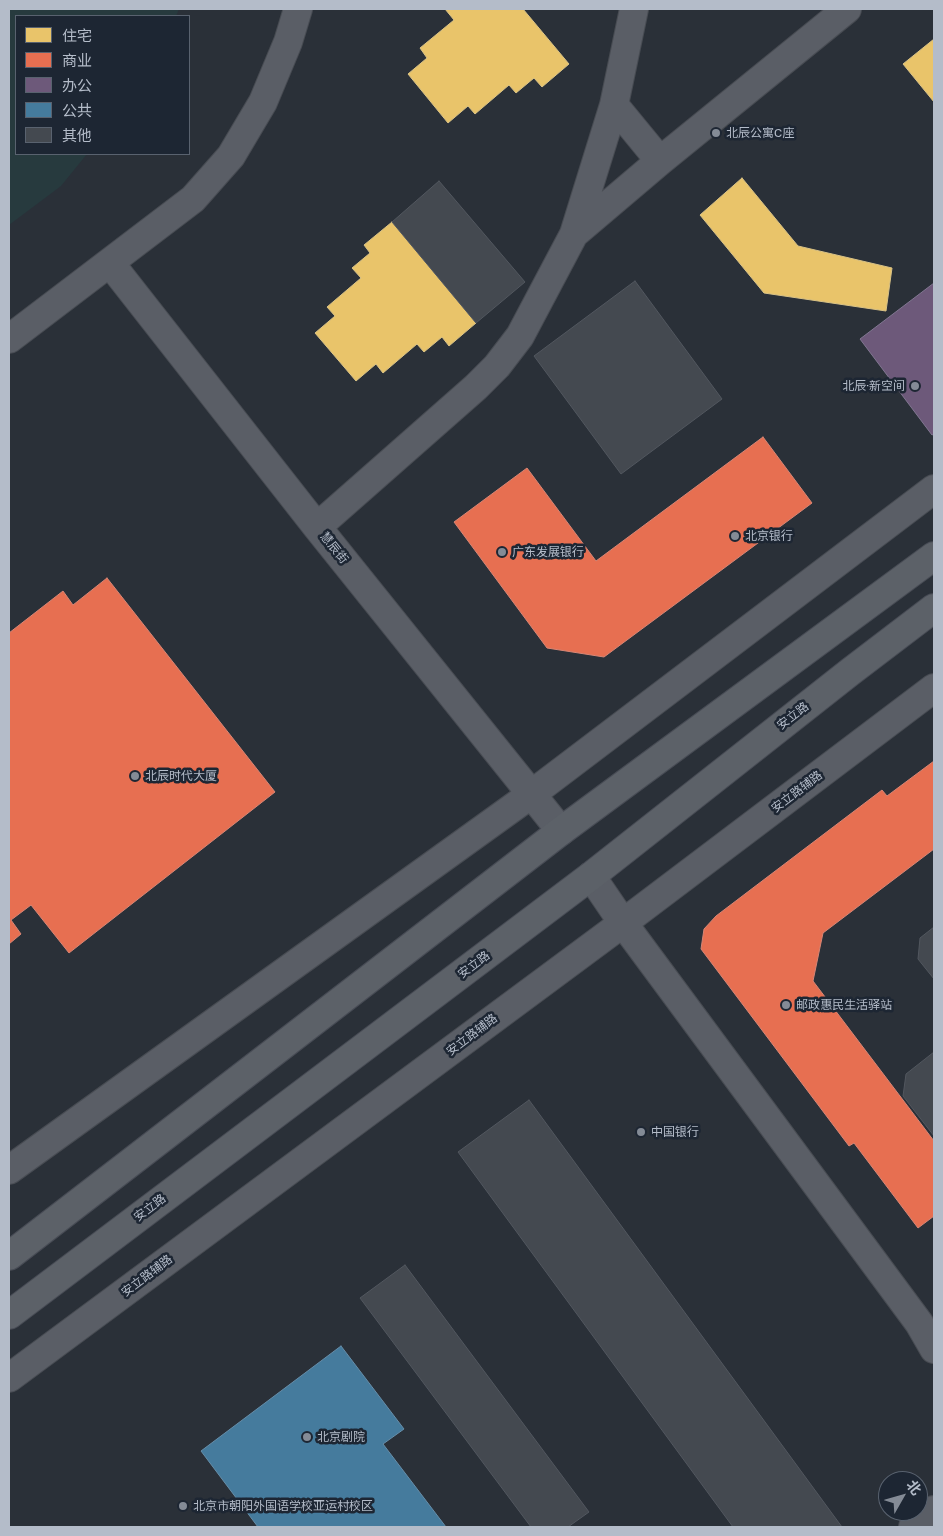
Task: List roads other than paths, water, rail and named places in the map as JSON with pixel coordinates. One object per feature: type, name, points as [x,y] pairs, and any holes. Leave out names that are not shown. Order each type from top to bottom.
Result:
[{"type":"main road","points":[[9,1256],[561,830],[934,556]]},
{"type":"main road","name":"安立路","points":[[9,1315],[591,876],[934,608]]},
{"type":"street","points":[[9,339],[193,199],[231,156],[263,102],[288,42],[298,9]]},
{"type":"street","points":[[318,527],[476,388],[497,366],[520,336],[574,234],[614,105],[634,9]]},
{"type":"street","points":[[574,234],[660,161],[847,9]]},
{"type":"street","points":[[614,105],[660,161]]},
{"type":"street","name":"慧辰街","points":[[110,263],[318,527],[561,830]]},
{"type":"street","points":[[9,1170],[532,793],[934,489]]},
{"type":"street","name":"安立路辅路","points":[[9,1378],[623,923],[930,700]]},
{"type":"street","points":[[591,876],[623,923],[926,1318],[934,1349]]},
{"type":"street","points":[[913,1527],[934,1510]]},
{"type":"place","name":"北辰公寓C座","points":[[716,133]]},
{"type":"place","name":"北辰·新空间","points":[[915,386]]},
{"type":"place","name":"北京银行","points":[[735,536]]},
{"type":"place","name":"广东发展银行","points":[[502,552]]},
{"type":"place","name":"北辰时代大厦","points":[[135,776]]},
{"type":"place","name":"邮政惠民生活驿站","points":[[786,1005]]},
{"type":"place","name":"中国银行","points":[[641,1132]]},
{"type":"place","name":"北京剧院","points":[[307,1437]]},
{"type":"place","name":"北京市朝阳外国语学校亚运村校区","points":[[183,1506]]}]
